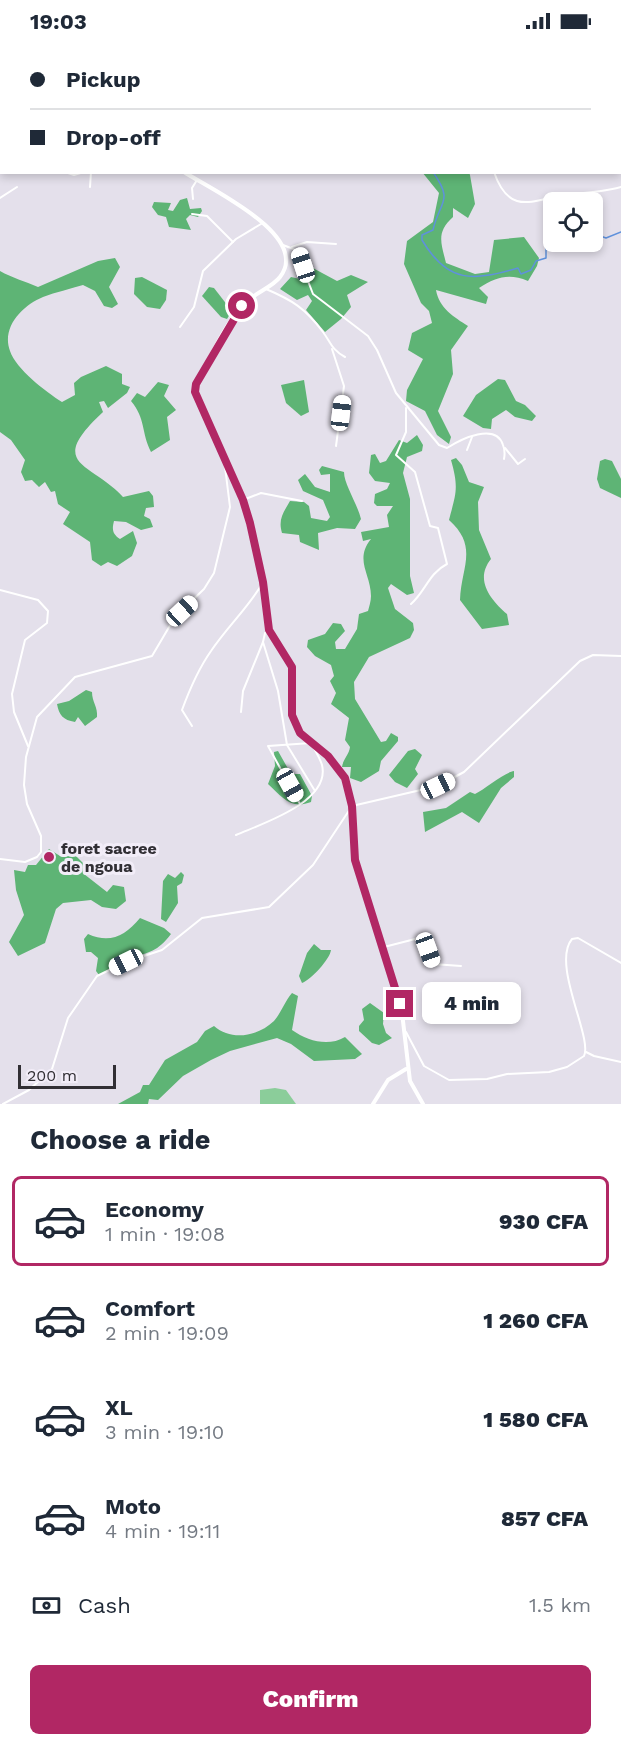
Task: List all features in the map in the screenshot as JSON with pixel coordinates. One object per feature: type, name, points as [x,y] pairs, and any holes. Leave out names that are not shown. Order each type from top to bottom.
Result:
[{"type":"main road","points":[[187,174],[264,223],[283,245],[285,261],[281,276],[237,312],[195,387],[243,500],[263,582],[269,630],[290,660],[293,673],[292,715],[300,733],[338,766],[345,778],[352,806],[355,860],[384,947],[405,1031],[407,1069],[413,1090],[423,1104]]},
{"type":"main road","points":[[373,1104],[388,1080],[407,1069]]},
{"type":"street","points":[[90,187],[91,174]]},
{"type":"street","points":[[495,174],[505,194],[519,202],[539,202],[571,194],[600,193],[621,187]]},
{"type":"street","points":[[193,199],[192,188],[197,180]]},
{"type":"street","points":[[0,198],[17,187]]},
{"type":"street","points":[[192,214],[207,216],[233,242]]},
{"type":"street","points":[[180,327],[194,307],[203,271],[233,242],[264,223]]},
{"type":"street","points":[[283,245],[292,247],[307,242],[336,244]]},
{"type":"street","points":[[292,247],[299,254],[313,294],[359,327],[373,342],[392,387],[406,408],[442,448],[482,433],[497,435],[518,464],[525,459]]},
{"type":"street","points":[[264,288],[281,294],[297,304],[323,331],[332,349],[344,386],[336,446]]},
{"type":"street","points":[[332,349],[345,357]]},
{"type":"street","points":[[406,408],[406,432],[396,454],[415,472],[430,526],[438,528],[447,564],[426,581],[420,596],[411,604]]},
{"type":"street","points":[[467,450],[472,437]]},
{"type":"street","points":[[503,446],[504,459]]},
{"type":"street","points":[[0,859],[25,862],[37,857],[40,852],[38,824],[24,794],[24,766],[37,717],[67,684],[80,675],[152,656],[175,617],[209,583],[214,573],[217,552],[226,533],[230,507],[224,458]]},
{"type":"street","points":[[243,500],[261,493],[302,501]]},
{"type":"street","points":[[192,726],[182,710],[187,696],[209,652],[252,602],[263,582]]},
{"type":"street","points":[[0,590],[38,600],[48,611],[47,623],[29,636],[22,646],[12,694],[14,712],[28,746]]},
{"type":"street","points":[[241,712],[243,691],[269,630]]},
{"type":"street","points":[[263,642],[278,691],[287,745],[315,792]]},
{"type":"street","points":[[3,1104],[29,1090],[52,1069],[68,1018],[98,976],[126,962],[162,950],[202,918],[253,912],[269,907],[313,865],[352,806],[438,786],[464,772],[580,661],[593,655],[621,656]]},
{"type":"street","points":[[236,836],[300,804],[315,792],[322,778],[322,766],[311,743],[268,746],[300,804]]},
{"type":"street","points":[[384,947],[423,937],[433,964],[461,966]]},
{"type":"street","points":[[586,1052],[586,1043],[571,998],[568,944],[572,939],[578,938],[621,963]]},
{"type":"street","points":[[405,1031],[424,1066],[449,1080],[487,1079],[507,1074],[549,1072],[567,1067],[586,1052]]},
{"type":"street","points":[[586,1052],[621,1062]]},
{"type":"green space","points":[[424,174],[470,174],[475,204],[468,218],[453,208],[453,217],[444,228],[441,238],[446,263],[475,274],[489,272],[494,240],[524,237],[539,258],[528,281],[515,277],[503,277],[479,288],[488,297],[486,304],[436,290],[444,307],[468,326],[451,350],[453,374],[438,411],[451,437],[449,444],[437,435],[425,411],[406,401],[407,390],[423,359],[408,350],[412,333],[432,323],[429,311],[421,303],[404,264],[407,241],[433,222],[439,193]]},
{"type":"green space","points":[[187,198],[190,209],[201,208],[202,211],[198,217],[190,215],[186,219],[191,230],[169,227],[166,217],[158,215],[152,207],[154,202],[171,203],[168,210],[173,211],[180,200]]},
{"type":"green space","points":[[115,258],[120,267],[109,287],[118,304],[112,308],[104,306],[95,291],[83,285],[48,295],[21,311],[11,325],[8,342],[18,365],[40,386],[62,402],[75,395],[74,383],[81,377],[106,366],[122,374],[122,384],[130,387],[127,393],[108,408],[104,401],[99,402],[103,412],[77,443],[75,453],[79,462],[123,497],[149,491],[153,496],[154,507],[146,508],[144,516],[150,519],[153,527],[141,530],[126,522],[114,521],[113,531],[117,537],[120,539],[133,531],[137,543],[132,556],[117,566],[108,562],[101,566],[92,560],[90,542],[63,524],[70,512],[58,504],[55,491],[51,492],[45,482],[39,487],[32,480],[25,481],[21,472],[25,460],[11,440],[0,432],[0,271],[38,287],[98,261]]},
{"type":"green space","points":[[311,267],[337,281],[351,275],[368,282],[347,295],[351,307],[325,332],[306,310],[312,301],[308,295],[297,300],[280,289],[291,277],[309,281],[305,269]]},
{"type":"green space","points":[[142,277],[167,290],[166,300],[160,309],[147,307],[134,294],[135,278]]},
{"type":"green space","points":[[209,287],[214,288],[228,306],[230,314],[227,319],[221,317],[202,296]]},
{"type":"green space","points":[[498,379],[505,380],[516,401],[525,405],[536,416],[532,421],[515,417],[506,410],[492,419],[491,429],[483,428],[463,416],[476,395]]},
{"type":"green space","points":[[304,380],[309,412],[301,416],[286,403],[281,385]]},
{"type":"green space","points":[[158,382],[169,385],[164,396],[176,410],[167,417],[170,440],[151,452],[139,414],[131,401],[137,393],[145,397]]},
{"type":"green space","points":[[417,435],[423,445],[422,451],[407,457],[403,473],[410,499],[410,576],[414,593],[407,595],[391,584],[388,588],[395,609],[413,623],[414,630],[410,638],[369,657],[354,682],[355,699],[381,742],[386,741],[391,733],[398,737],[398,741],[381,761],[379,771],[361,782],[350,778],[351,767],[342,767],[350,747],[345,740],[349,718],[331,704],[336,693],[330,681],[334,676],[331,665],[315,656],[307,647],[308,640],[325,634],[333,623],[341,624],[345,631],[335,642],[336,649],[345,649],[357,629],[359,614],[368,611],[371,598],[364,554],[371,539],[363,541],[361,532],[389,527],[387,515],[393,506],[377,506],[374,503],[375,494],[387,489],[390,483],[375,481],[369,473],[371,455],[375,454],[380,463],[386,461],[399,440],[407,443]]},
{"type":"green space","points":[[456,458],[462,465],[469,482],[484,487],[478,502],[479,530],[491,559],[486,567],[484,582],[490,596],[507,614],[509,625],[482,629],[460,600],[466,548],[464,539],[449,520],[456,490],[451,460]]},
{"type":"green space","points":[[605,459],[612,461],[621,479],[621,498],[600,488],[597,479],[600,461]]},
{"type":"green space","points":[[322,466],[344,472],[361,519],[355,529],[337,528],[318,533],[319,550],[300,542],[299,535],[282,533],[281,520],[290,501],[304,502],[309,506],[311,518],[327,521],[330,517],[323,500],[303,491],[298,480],[305,474],[315,487],[330,492],[330,474],[321,475],[319,470]]},
{"type":"green space","points":[[86,690],[92,692],[97,717],[85,726],[78,717],[75,722],[67,720],[60,714],[57,704],[69,701]]},
{"type":"green space","points":[[415,749],[422,755],[415,769],[418,774],[407,788],[395,782],[389,775],[408,751]]},
{"type":"green space","points":[[278,751],[291,774],[300,774],[312,796],[311,802],[298,804],[287,801],[268,784],[275,766],[274,752]]},
{"type":"green space","points":[[514,771],[514,777],[501,788],[479,823],[462,812],[425,832],[423,812],[446,808],[470,792],[475,794]]},
{"type":"green space","points":[[49,849],[60,856],[76,856],[83,863],[84,874],[107,892],[113,885],[124,887],[126,901],[116,909],[102,907],[91,900],[63,903],[56,909],[45,943],[18,956],[9,942],[24,915],[16,890],[14,870],[25,872],[28,865],[36,865]]},
{"type":"green space","points":[[181,872],[184,875],[182,883],[177,886],[178,903],[166,922],[161,919],[163,881],[168,874],[175,878]]},
{"type":"green space","points":[[140,918],[164,928],[171,934],[153,950],[126,960],[99,975],[96,971],[98,958],[91,952],[86,952],[84,939],[88,934],[110,938],[123,934]]},
{"type":"green space","points":[[314,944],[321,950],[331,950],[330,954],[315,974],[302,983],[299,976],[307,953]]},
{"type":"green space","points":[[292,993],[298,996],[292,1030],[305,1037],[325,1042],[345,1037],[362,1054],[355,1059],[314,1061],[291,1044],[277,1038],[230,1051],[211,1060],[183,1076],[158,1100],[149,1099],[148,1104],[118,1104],[140,1092],[143,1085],[149,1085],[165,1060],[197,1042],[205,1031],[214,1026],[228,1034],[236,1035],[260,1031],[274,1021]]},
{"type":"green space","points":[[370,1003],[384,1013],[383,1024],[386,1033],[392,1038],[379,1045],[372,1043],[359,1031],[359,1026],[364,1020],[362,1009]]},
{"type":"green space","points":[[275,1088],[286,1090],[296,1104],[260,1104],[260,1090]]},
{"type":"waterway","points":[[434,174],[443,190],[444,201],[433,230],[422,235],[422,240],[442,265],[452,272],[475,276],[518,268],[521,274],[531,270],[536,261],[546,258],[546,252]]},
{"type":"waterway","points":[[603,237],[606,238],[621,232]]},
{"type":"place","name":"foret sacree de ngoua","points":[[49,857]]},
{"type":"route","points":[[242,306],[212,354],[196,384],[195,392],[243,500],[250,523],[263,582],[269,630],[290,660],[292,667],[292,715],[300,733],[328,756],[345,778],[351,797],[352,843],[355,860],[400,1004]]}]
